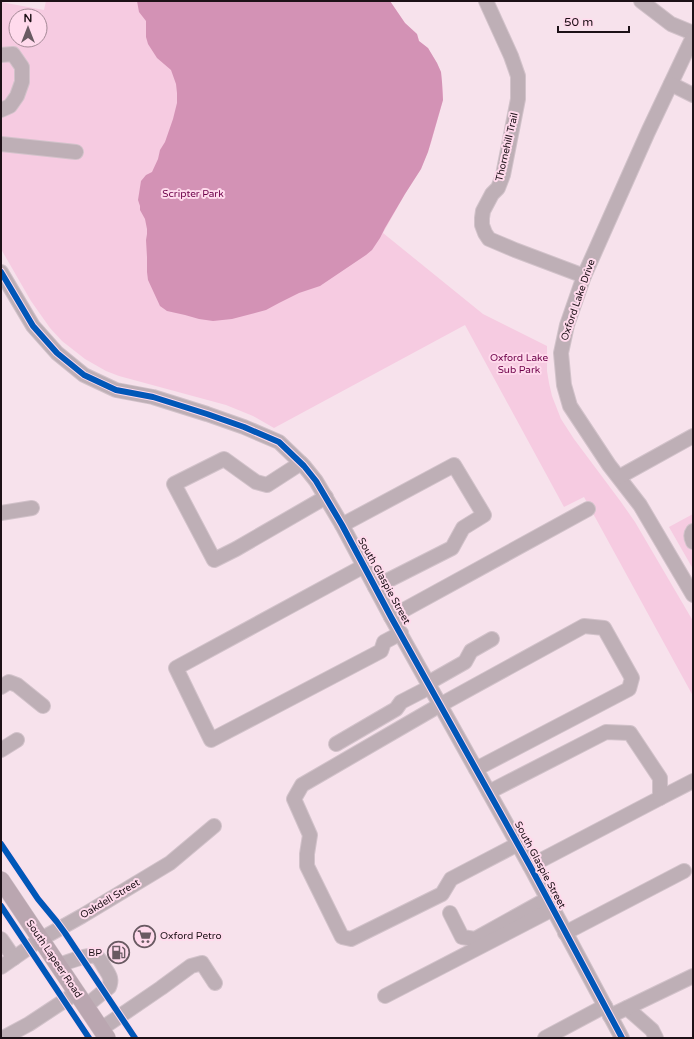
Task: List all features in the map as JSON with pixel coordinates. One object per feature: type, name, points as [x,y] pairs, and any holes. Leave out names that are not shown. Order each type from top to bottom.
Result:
[{"type":"main road","name":"South Lapeer Road","points":[[1,880],[104,1033]]},
{"type":"street","name":"Thornehill Trail","points":[[486,1],[511,56],[518,76],[518,99],[503,175],[498,188],[492,194],[483,211],[482,225],[489,239],[584,276]]},
{"type":"street","points":[[641,1],[671,24],[693,33]]},
{"type":"street","name":"Oxford Lake Drive","points":[[693,37],[648,132],[584,276],[567,326],[561,352],[564,385],[570,406],[609,465],[640,505],[693,594]]},
{"type":"street","points":[[1,55],[13,54],[22,67],[22,82],[18,96],[10,106],[1,110]]},
{"type":"street","points":[[671,84],[693,95]]},
{"type":"street","points":[[1,144],[76,152]]},
{"type":"street","name":"South Glaspie Street","points":[[1,272],[33,326],[57,354],[84,375],[116,390],[153,397],[207,414],[244,427],[279,442],[301,463],[316,481],[342,525],[391,617],[518,844],[622,1038]]},
{"type":"street","points":[[619,478],[693,436]]},
{"type":"street","points":[[301,463],[267,485],[256,482],[224,459],[174,484],[214,560],[326,497]]},
{"type":"street","points":[[342,525],[454,465],[484,514],[463,528],[452,548],[375,587]]},
{"type":"street","points":[[1,513],[32,508]]},
{"type":"street","points":[[391,617],[588,509]]},
{"type":"street","points":[[693,531],[691,538],[693,542]]},
{"type":"street","points":[[364,566],[176,668],[211,740],[381,651],[384,642],[400,633]]},
{"type":"street","points":[[476,769],[629,689],[632,678],[604,628],[584,626],[440,705],[302,785],[294,799],[310,835],[307,854],[308,866],[342,937],[351,939],[442,894],[451,879],[518,844]]},
{"type":"street","points":[[336,744],[396,709],[400,702],[465,662],[471,650],[492,639]]},
{"type":"street","points":[[1,687],[8,682],[17,685],[43,706]]},
{"type":"street","points":[[489,792],[606,732],[630,732],[660,778],[660,798]]},
{"type":"street","points":[[1,750],[17,740]]},
{"type":"street","points":[[530,866],[693,781]]},
{"type":"street","name":"Oakdell Street","points":[[1,967],[41,939],[170,863],[214,826]]},
{"type":"street","points":[[565,933],[684,871]]},
{"type":"street","points":[[450,913],[462,937],[475,938],[550,904]]},
{"type":"street","points":[[385,996],[550,904]]},
{"type":"street","points":[[1,939],[14,958]]},
{"type":"street","points":[[3,1038],[81,999],[109,988],[111,984],[111,978],[98,957],[94,955],[58,965]]},
{"type":"street","points":[[104,1033],[191,966],[202,963],[215,983]]},
{"type":"street","points":[[545,1038],[607,1011],[627,1008],[693,976]]},
{"type":"street","points":[[627,1008],[652,1030],[656,1038]]},
{"type":"green space","name":"Scripter Park","points":[[46,1],[390,1],[405,23],[417,34],[419,41],[428,48],[437,63],[441,72],[443,100],[431,143],[421,169],[383,233],[483,314],[547,346],[547,371],[549,383],[552,396],[561,419],[635,522],[693,621],[693,696],[584,497],[564,507],[465,325],[274,428],[253,416],[226,405],[119,376],[106,371],[85,359],[62,341],[50,328],[31,301],[1,249],[1,2],[33,8],[8,8],[8,48],[48,48],[48,8],[44,8]]},
{"type":"green space","points":[[693,514],[693,569],[669,527]]},
{"type":"shaded area","points":[[137,1],[390,1],[405,23],[417,34],[419,41],[428,48],[437,63],[441,72],[443,100],[428,152],[421,169],[372,250],[320,286],[299,293],[266,310],[232,319],[213,321],[199,319],[167,311],[160,306],[148,280],[146,240],[147,229],[138,200],[141,181],[146,175],[152,172],[160,150],[165,142],[177,103],[177,93],[176,84],[171,70],[157,58],[148,44],[146,37],[146,21],[139,12]]},
{"type":"cycle path","points":[[1,272],[33,326],[57,353],[84,375],[116,390],[153,397],[244,427],[279,442],[304,466],[316,481],[342,525],[391,617],[530,866],[622,1038]]},
{"type":"cycle path","points":[[1,844],[38,899],[65,933],[135,1038]]},
{"type":"cycle path","points":[[1,906],[89,1038]]},
{"type":"place","name":"Oxford Petro","points":[[145,936]]},
{"type":"place","name":"BP","points":[[118,953]]},
{"type":"park label","name":"Oxford Lake Sub Park","points":[[519,364]]}]
